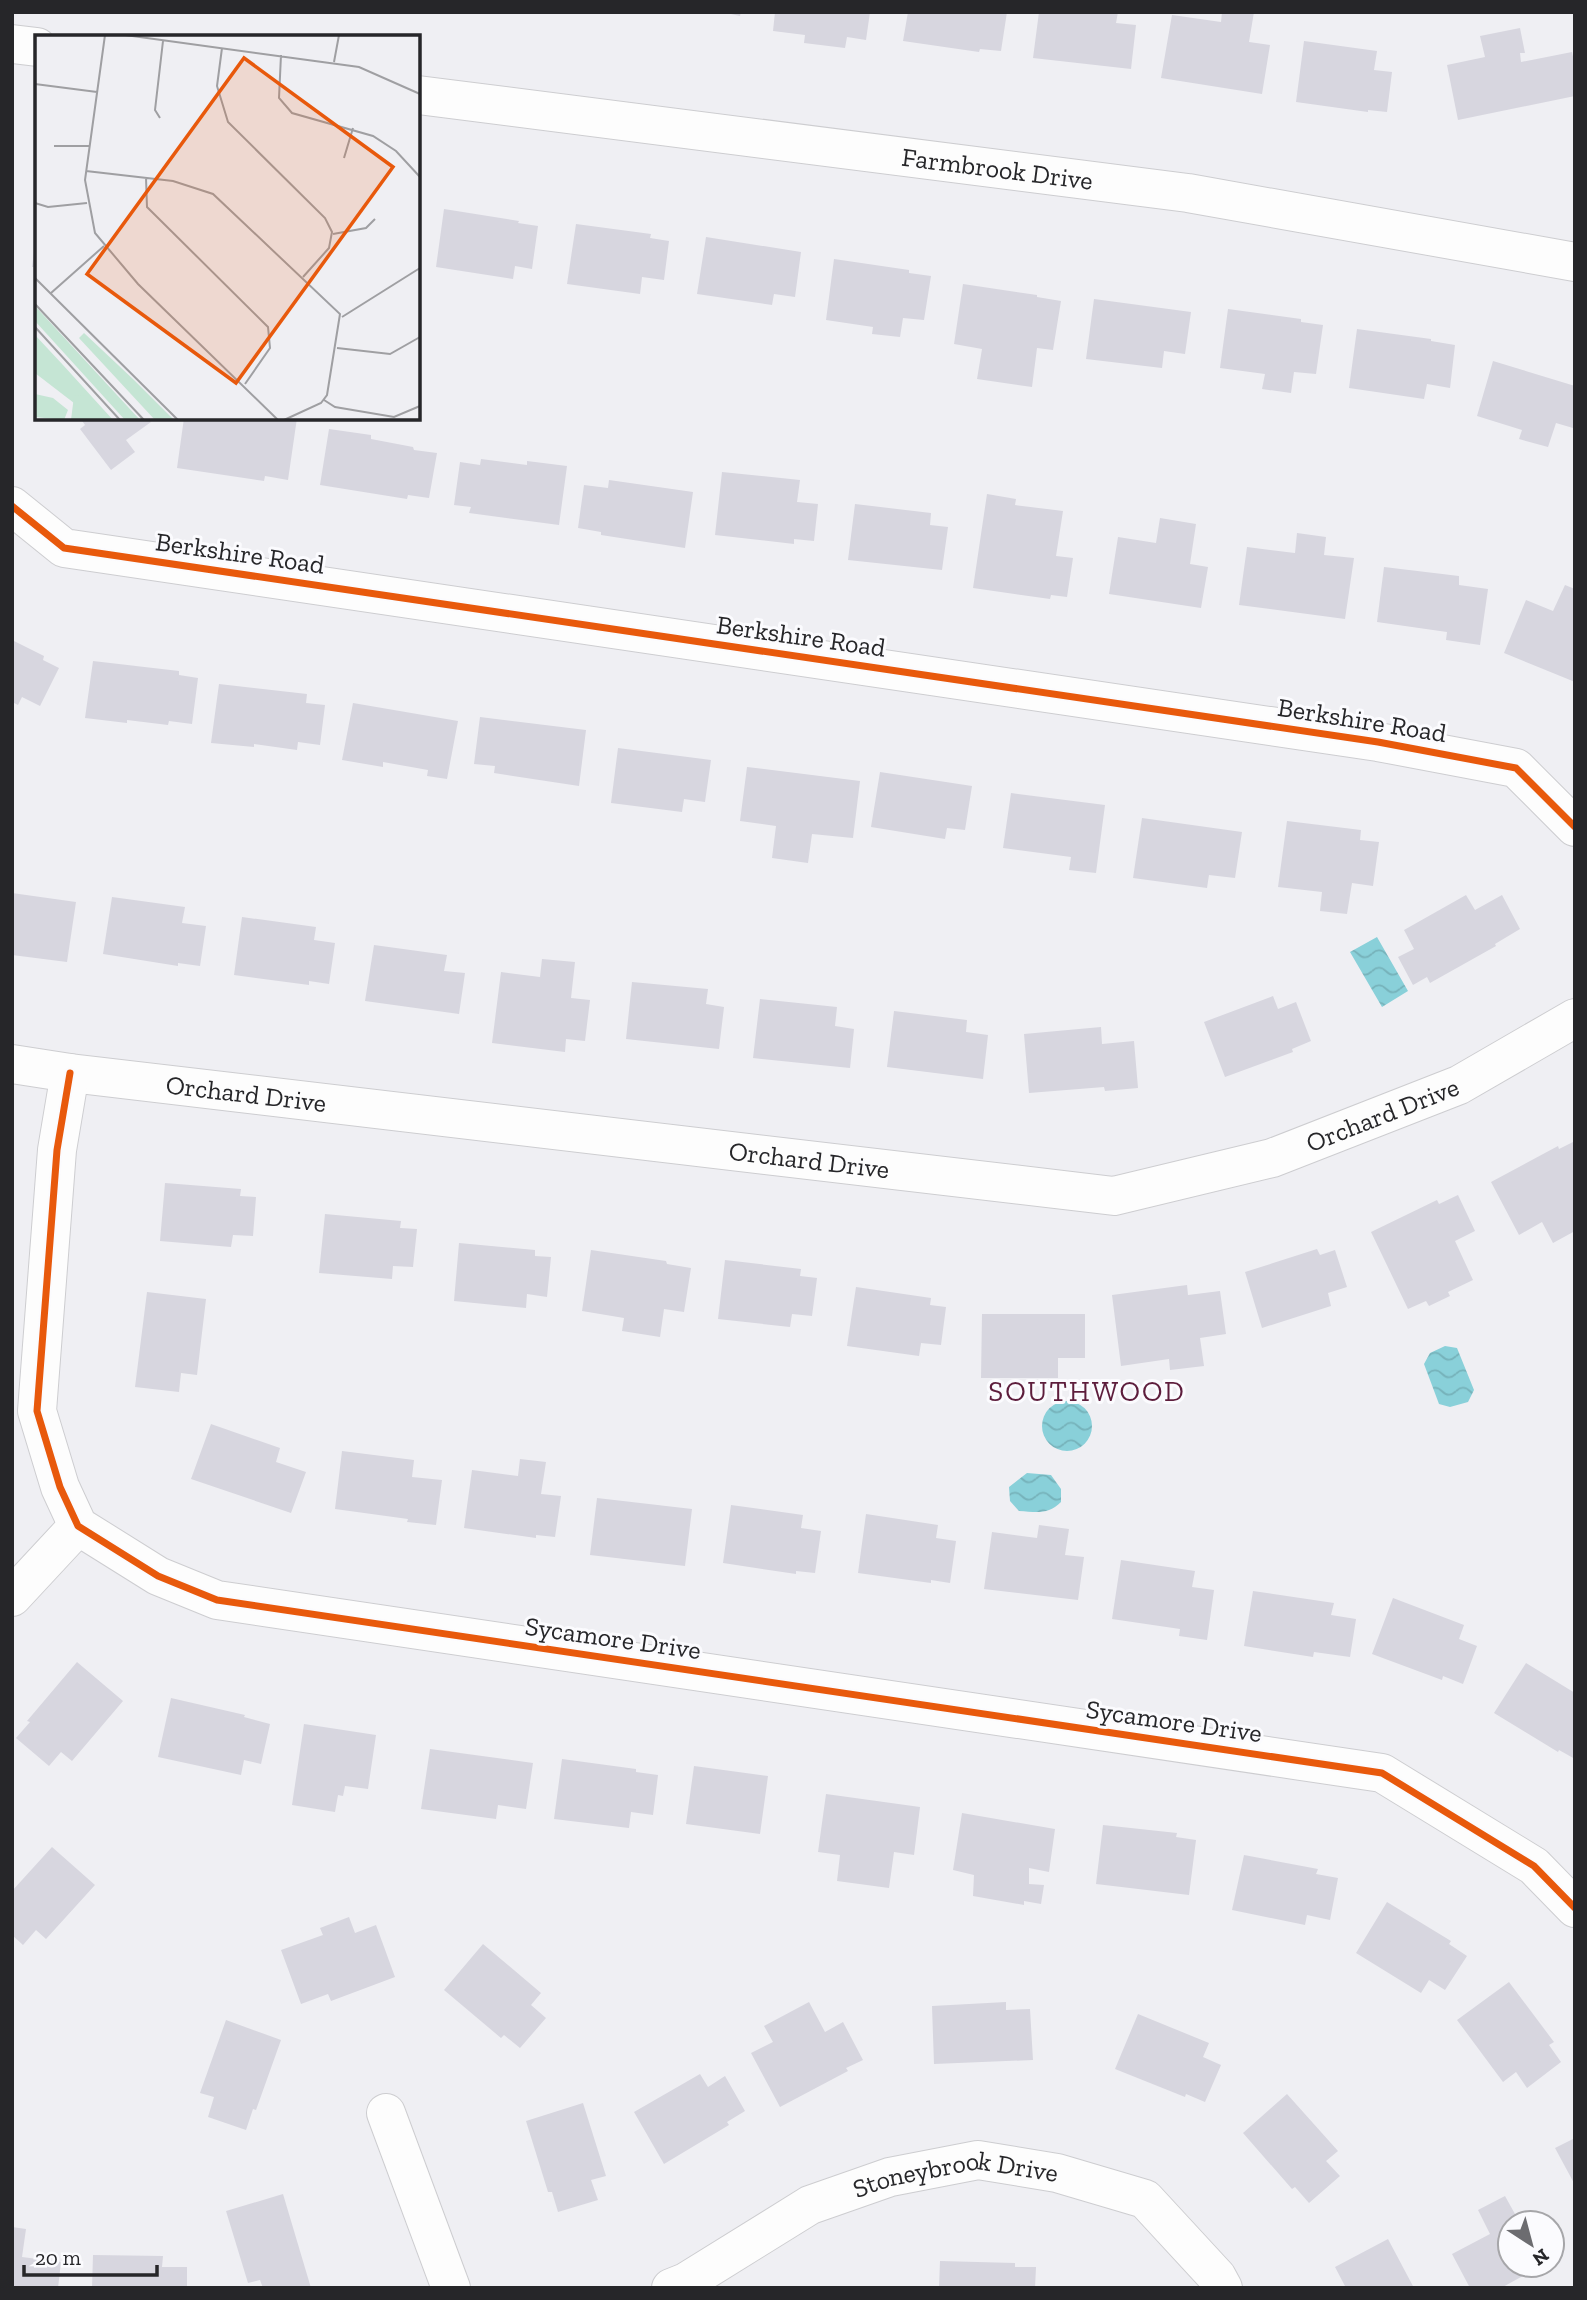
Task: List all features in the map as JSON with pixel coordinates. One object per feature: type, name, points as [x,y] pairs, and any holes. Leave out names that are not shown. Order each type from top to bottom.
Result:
[{"type":"street","points":[[12,44],[35,47]]},
{"type":"street","name":"Farmbrook Drive","points":[[420,95],[1188,192],[1575,262]]},
{"type":"street","name":"Berkshire Road","points":[[12,506],[64,548],[1364,740],[1516,768],[1575,827]]},
{"type":"street","name":"Orchard Drive","points":[[12,1064],[1114,1196],[1272,1158],[1459,1085],[1575,1018]]},
{"type":"street","points":[[12,1597],[78,1526],[60,1487],[37,1411],[57,1150],[70,1073]]},
{"type":"street","name":"Sycamore Drive","points":[[78,1526],[158,1576],[217,1600],[1382,1773],[1534,1866],[1575,1908]]},
{"type":"street","points":[[386,2113],[451,2288]]},
{"type":"street","name":"Stoneybrook Drive","points":[[671,2288],[686,2282],[810,2205],[890,2177],[978,2160],[1057,2173],[1145,2199],[1217,2277],[1223,2288]]},
{"type":"water","points":[[1377,937],[1408,991],[1382,1007],[1350,952]]},
{"type":"water","points":[[1445,1346],[1457,1348],[1474,1390],[1468,1402],[1450,1407],[1439,1404],[1424,1364],[1430,1353]]},
{"type":"water","points":[[1067,1401],[1085,1408],[1092,1426],[1085,1444],[1067,1451],[1049,1444],[1042,1426],[1049,1408]]},
{"type":"water","points":[[1027,1473],[1051,1475],[1061,1489],[1061,1502],[1047,1511],[1019,1511],[1010,1501],[1009,1487]]},
{"type":"building","points":[[722,12],[741,12],[740,16]]},
{"type":"building","points":[[775,12],[870,12],[866,40],[847,37],[845,48],[804,43],[805,35],[773,31]]},
{"type":"building","points":[[908,12],[1007,12],[1001,51],[980,49],[979,52],[903,41]]},
{"type":"building","points":[[1039,12],[1118,12],[1116,23],[1136,25],[1131,69],[1033,58]]},
{"type":"building","points":[[1222,12],[1254,12],[1249,42],[1270,45],[1262,94],[1161,78],[1172,15],[1221,22]]},
{"type":"building","points":[[1520,28],[1525,53],[1520,53],[1521,62],[1572,52],[1575,96],[1458,120],[1447,65],[1485,57],[1480,36]]},
{"type":"building","points":[[1304,41],[1377,51],[1374,70],[1392,72],[1387,112],[1296,102]]},
{"type":"building","points":[[444,209],[538,226],[532,269],[515,266],[513,279],[436,267]]},
{"type":"building","points":[[576,224],[651,234],[650,238],[669,241],[664,280],[642,277],[640,294],[567,284]]},
{"type":"building","points":[[706,237],[801,252],[795,297],[774,294],[772,305],[697,294]]},
{"type":"building","points":[[35,244],[35,267],[32,267]]},
{"type":"building","points":[[834,259],[909,270],[909,273],[931,276],[924,320],[903,318],[900,337],[872,334],[873,327],[826,320]]},
{"type":"building","points":[[963,284],[1061,301],[1053,350],[1037,348],[1032,387],[977,379],[982,349],[954,344]]},
{"type":"building","points":[[1094,299],[1191,312],[1185,354],[1164,351],[1162,368],[1086,359]]},
{"type":"building","points":[[1228,309],[1301,319],[1301,322],[1323,325],[1316,374],[1294,372],[1291,393],[1262,389],[1265,374],[1220,368]]},
{"type":"building","points":[[1357,329],[1455,345],[1450,388],[1427,384],[1424,399],[1349,388]]},
{"type":"building","points":[[1493,361],[1575,386],[1573,428],[1556,423],[1548,447],[1519,439],[1522,430],[1477,416]]},
{"type":"building","points":[[81,420],[151,422],[126,440],[135,452],[111,470],[80,429],[85,425]]},
{"type":"building","points":[[184,420],[297,420],[288,480],[265,476],[264,481],[177,468]]},
{"type":"building","points":[[329,429],[371,435],[371,439],[437,453],[429,498],[408,495],[407,499],[320,485]]},
{"type":"building","points":[[481,459],[527,465],[527,461],[567,466],[559,525],[469,513],[471,507],[454,505],[460,462],[480,465]]},
{"type":"building","points":[[722,472],[800,480],[797,502],[818,504],[814,541],[794,539],[794,544],[715,535]]},
{"type":"building","points":[[609,480],[693,492],[685,548],[601,535],[601,532],[578,528],[584,485],[608,488]]},
{"type":"building","points":[[987,494],[1016,499],[1015,505],[1063,511],[1056,556],[1073,558],[1067,597],[1051,595],[1050,599],[973,588]]},
{"type":"building","points":[[855,504],[931,513],[930,525],[948,527],[942,570],[848,560]]},
{"type":"building","points":[[1160,518],[1196,524],[1190,564],[1208,567],[1201,608],[1109,594],[1118,537],[1156,543]]},
{"type":"building","points":[[1297,533],[1326,537],[1324,555],[1354,558],[1345,619],[1239,605],[1247,547],[1295,553]]},
{"type":"building","points":[[1384,567],[1459,576],[1459,585],[1488,589],[1480,645],[1446,640],[1447,632],[1377,622]]},
{"type":"building","points":[[1565,585],[1575,589],[1575,682],[1504,653],[1526,600],[1553,611]]},
{"type":"building","points":[[12,640],[44,656],[43,660],[59,668],[40,706],[22,697],[18,705],[12,702]]},
{"type":"building","points":[[93,661],[179,671],[179,675],[198,678],[192,724],[169,721],[168,725],[127,720],[127,723],[85,718]]},
{"type":"building","points":[[219,684],[307,694],[306,703],[325,705],[320,745],[298,742],[297,750],[254,744],[254,747],[211,743]]},
{"type":"building","points":[[353,703],[458,721],[447,779],[427,776],[428,770],[383,762],[383,767],[342,760]]},
{"type":"building","points":[[480,717],[586,730],[579,786],[494,773],[495,766],[474,764]]},
{"type":"building","points":[[618,748],[711,760],[705,802],[684,799],[682,812],[611,803]]},
{"type":"building","points":[[747,767],[860,781],[853,838],[812,834],[808,863],[772,858],[776,826],[740,821]]},
{"type":"building","points":[[880,772],[972,786],[965,830],[947,828],[945,839],[871,827]]},
{"type":"building","points":[[1011,793],[1105,805],[1096,873],[1069,870],[1071,857],[1003,848]]},
{"type":"building","points":[[1142,818],[1242,832],[1235,878],[1209,875],[1207,888],[1133,878]]},
{"type":"building","points":[[1287,821],[1361,830],[1360,840],[1379,842],[1373,886],[1352,883],[1347,914],[1320,911],[1322,892],[1278,887]]},
{"type":"building","points":[[12,893],[76,902],[67,962],[12,955]]},
{"type":"building","points":[[1466,895],[1475,910],[1502,895],[1520,929],[1495,944],[1496,946],[1430,983],[1427,977],[1413,985],[1398,957],[1414,949],[1404,930]]},
{"type":"building","points":[[112,897],[185,907],[182,923],[206,926],[200,966],[178,963],[178,966],[103,954]]},
{"type":"building","points":[[242,917],[316,927],[314,940],[335,943],[329,984],[309,981],[309,985],[234,975]]},
{"type":"building","points":[[374,945],[447,955],[444,971],[465,973],[459,1014],[365,1001]]},
{"type":"building","points":[[542,959],[575,962],[571,998],[590,1000],[585,1041],[566,1039],[565,1052],[492,1043],[501,972],[540,977]]},
{"type":"building","points":[[632,982],[708,989],[706,1004],[724,1007],[719,1049],[626,1039]]},
{"type":"building","points":[[1273,996],[1278,1009],[1296,1002],[1311,1041],[1292,1049],[1293,1052],[1225,1077],[1204,1022]]},
{"type":"building","points":[[760,999],[837,1007],[835,1026],[854,1029],[850,1068],[753,1058]]},
{"type":"building","points":[[894,1011],[967,1020],[966,1032],[988,1035],[983,1079],[887,1067]]},
{"type":"building","points":[[1101,1027],[1102,1044],[1134,1041],[1138,1088],[1105,1091],[1104,1087],[1029,1093],[1024,1034]]},
{"type":"building","points":[[1575,1141],[1575,1231],[1553,1243],[1542,1222],[1519,1235],[1491,1182],[1558,1146],[1559,1149]]},
{"type":"building","points":[[165,1183],[241,1189],[240,1196],[256,1197],[253,1236],[233,1235],[231,1247],[160,1241]]},
{"type":"building","points":[[1458,1195],[1475,1231],[1455,1241],[1473,1280],[1448,1292],[1450,1296],[1429,1306],[1426,1301],[1408,1309],[1371,1232],[1437,1200],[1439,1204]]},
{"type":"building","points":[[325,1214],[401,1221],[400,1228],[417,1229],[413,1267],[393,1266],[392,1279],[319,1273]]},
{"type":"building","points":[[459,1243],[535,1250],[535,1256],[551,1257],[547,1297],[527,1294],[526,1308],[454,1301]]},
{"type":"building","points":[[1317,1249],[1320,1255],[1335,1250],[1347,1287],[1328,1293],[1331,1306],[1262,1328],[1245,1272]]},
{"type":"building","points":[[591,1250],[666,1261],[667,1264],[691,1268],[684,1312],[664,1309],[660,1337],[622,1331],[624,1318],[582,1311]]},
{"type":"building","points":[[725,1260],[801,1269],[800,1276],[817,1278],[812,1316],[792,1314],[790,1327],[718,1319]]},
{"type":"building","points":[[1187,1285],[1188,1295],[1220,1291],[1226,1334],[1200,1338],[1204,1366],[1170,1370],[1169,1359],[1121,1366],[1112,1295]]},
{"type":"building","points":[[856,1287],[931,1298],[930,1305],[946,1307],[941,1345],[921,1343],[919,1356],[847,1346]]},
{"type":"building","points":[[147,1292],[206,1299],[197,1375],[181,1373],[179,1392],[135,1387]]},
{"type":"building","points":[[982,1314],[1085,1314],[1085,1358],[1058,1358],[1058,1378],[981,1378]]},
{"type":"building","points":[[211,1424],[280,1448],[276,1462],[306,1472],[291,1513],[191,1479]]},
{"type":"building","points":[[342,1451],[414,1460],[412,1477],[442,1480],[436,1525],[335,1509]]},
{"type":"building","points":[[520,1459],[546,1462],[541,1494],[561,1496],[555,1537],[536,1535],[536,1538],[464,1528],[472,1470],[518,1476]]},
{"type":"building","points":[[597,1498],[692,1509],[685,1566],[590,1555]]},
{"type":"building","points":[[731,1505],[803,1515],[801,1528],[821,1531],[815,1573],[796,1571],[796,1574],[723,1563]]},
{"type":"building","points":[[866,1514],[938,1525],[936,1538],[956,1541],[950,1583],[858,1573]]},
{"type":"building","points":[[1039,1525],[1069,1529],[1065,1555],[1084,1557],[1078,1600],[984,1589],[992,1532],[1037,1538]]},
{"type":"building","points":[[1121,1560],[1195,1571],[1192,1587],[1214,1590],[1207,1640],[1179,1636],[1180,1629],[1112,1619]]},
{"type":"building","points":[[1253,1591],[1334,1603],[1331,1615],[1356,1619],[1350,1657],[1314,1652],[1313,1657],[1244,1646]]},
{"type":"building","points":[[1393,1598],[1464,1625],[1459,1639],[1477,1646],[1463,1684],[1443,1676],[1442,1680],[1372,1654]]},
{"type":"building","points":[[77,1662],[123,1701],[72,1761],[61,1752],[49,1766],[16,1738]]},
{"type":"building","points":[[1526,1663],[1575,1693],[1575,1759],[1559,1750],[1558,1752],[1494,1713]]},
{"type":"building","points":[[171,1698],[245,1715],[244,1717],[270,1724],[261,1764],[244,1760],[241,1775],[158,1757]]},
{"type":"building","points":[[304,1724],[376,1735],[368,1789],[345,1786],[343,1796],[338,1795],[335,1812],[292,1805]]},
{"type":"building","points":[[430,1749],[533,1763],[526,1809],[498,1805],[496,1819],[421,1809]]},
{"type":"building","points":[[562,1759],[636,1769],[636,1772],[658,1775],[653,1815],[631,1812],[629,1828],[554,1819]]},
{"type":"building","points":[[694,1766],[768,1776],[760,1834],[686,1824]]},
{"type":"building","points":[[826,1794],[920,1807],[914,1855],[894,1852],[889,1888],[837,1881],[840,1855],[818,1852]]},
{"type":"building","points":[[962,1813],[1055,1829],[1049,1872],[1029,1868],[1029,1884],[1044,1885],[1041,1904],[1024,1901],[1024,1905],[973,1896],[974,1875],[953,1870]]},
{"type":"building","points":[[1103,1825],[1177,1833],[1176,1837],[1196,1840],[1189,1895],[1096,1884]]},
{"type":"building","points":[[52,1847],[95,1885],[46,1939],[36,1930],[23,1945],[12,1935],[12,1891]]},
{"type":"building","points":[[1244,1855],[1318,1869],[1316,1874],[1338,1878],[1330,1920],[1307,1915],[1305,1925],[1232,1910]]},
{"type":"building","points":[[1387,1902],[1451,1941],[1449,1944],[1467,1956],[1445,1990],[1429,1980],[1421,1993],[1356,1953]]},
{"type":"building","points":[[349,1917],[355,1933],[376,1925],[395,1977],[331,2001],[328,1994],[301,2004],[281,1950],[323,1935],[320,1928]]},
{"type":"building","points":[[483,1944],[541,1993],[531,2005],[546,2018],[520,2048],[504,2035],[501,2038],[444,1990]]},
{"type":"building","points":[[1509,1982],[1554,2042],[1549,2045],[1561,2062],[1527,2088],[1516,2072],[1503,2082],[1457,2020]]},
{"type":"building","points":[[809,2002],[825,2032],[843,2022],[863,2060],[846,2068],[848,2071],[780,2107],[751,2053],[773,2042],[764,2026]]},
{"type":"building","points":[[1006,2002],[1006,2010],[1030,2009],[1033,2060],[934,2064],[932,2006]]},
{"type":"building","points":[[1138,2014],[1209,2043],[1203,2057],[1221,2065],[1205,2102],[1186,2094],[1185,2097],[1115,2069]]},
{"type":"building","points":[[226,2020],[281,2040],[246,2130],[208,2117],[214,2097],[200,2093]]},
{"type":"building","points":[[700,2074],[708,2087],[725,2076],[745,2111],[727,2122],[729,2125],[664,2164],[634,2112]]},
{"type":"building","points":[[1287,2094],[1338,2151],[1326,2161],[1340,2176],[1309,2203],[1295,2187],[1292,2189],[1243,2133]]},
{"type":"building","points":[[583,2103],[606,2176],[591,2180],[598,2200],[558,2212],[552,2192],[548,2192],[526,2121]]},
{"type":"building","points":[[1575,2138],[1575,2185],[1555,2148]]},
{"type":"building","points":[[283,2194],[311,2288],[263,2288],[260,2280],[248,2283],[226,2211]]},
{"type":"building","points":[[1505,2196],[1512,2209],[1496,2209],[1496,2279],[1517,2279],[1501,2288],[1470,2288],[1452,2254],[1490,2234],[1478,2210]]},
{"type":"building","points":[[12,2227],[26,2229],[22,2257],[61,2262],[58,2288],[12,2288]]},
{"type":"building","points":[[1388,2239],[1414,2288],[1346,2288],[1335,2267]]},
{"type":"building","points":[[93,2255],[163,2256],[162,2267],[187,2267],[187,2288],[92,2288]]},
{"type":"building","points":[[940,2261],[1015,2263],[1015,2267],[1036,2267],[1035,2288],[939,2288]]},
{"type":"cycle path","points":[[12,506],[64,548],[1378,742],[1516,768],[1575,827]]},
{"type":"cycle path","points":[[70,1073],[57,1150],[37,1411],[60,1487],[78,1526],[158,1576],[217,1600],[1382,1773],[1534,1866],[1575,1908]]},
{"type":"district","name":"SOUTHWOOD","points":[[1087,1391]]}]
